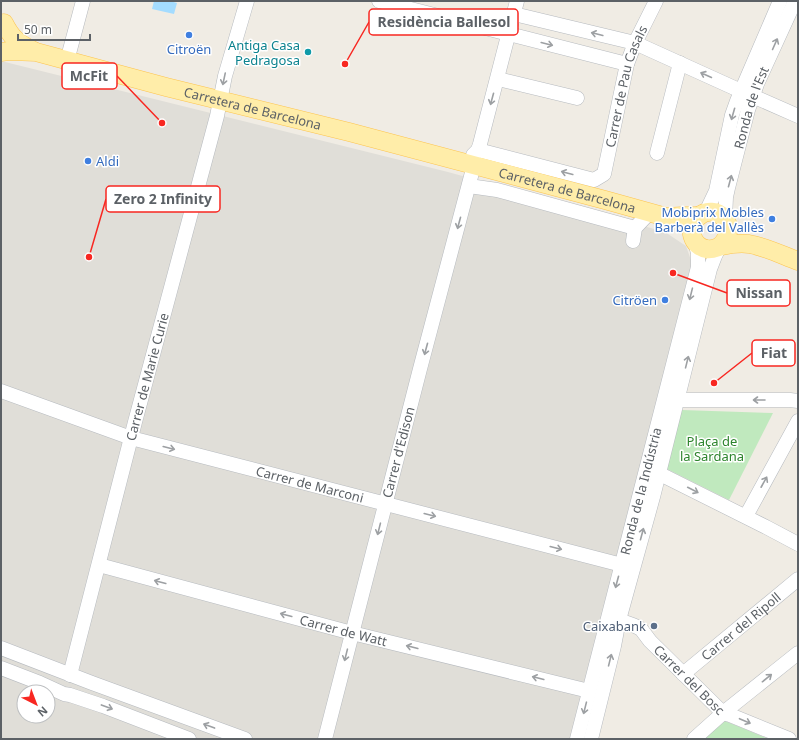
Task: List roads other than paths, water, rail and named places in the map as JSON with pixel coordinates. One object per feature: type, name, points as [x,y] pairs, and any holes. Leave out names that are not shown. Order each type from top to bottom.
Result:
[{"type":"main road","points":[[2,23],[13,38],[36,52]]},
{"type":"main road","points":[[1,52],[36,52]]},
{"type":"main road","name":"Carretera de Barcelona","points":[[36,52],[349,132],[475,156],[527,179],[658,214],[682,216],[702,214]]},
{"type":"main road","points":[[726,221],[728,232],[727,237],[725,242],[720,246],[714,249],[706,249],[700,247],[694,242],[691,235],[693,222],[702,214],[715,213],[721,215],[738,230],[798,250]]},
{"type":"main road","name":"Carretera de Barcelona","points":[[658,214],[694,242]]},
{"type":"main road","points":[[720,246],[739,243],[756,245],[798,261]]},
{"type":"street","points":[[67,61],[83,1]]},
{"type":"street","name":"Carrer de Marie Curie","points":[[72,675],[131,438],[225,76],[247,1]]},
{"type":"street","points":[[379,1],[628,64]]},
{"type":"street","name":"Carrer de Pau Casals","points":[[604,174],[628,64],[635,43],[656,1]]},
{"type":"street","name":"Ronda de l'Est","points":[[726,221],[726,197],[748,110],[748,94],[780,1]]},
{"type":"street","name":"Ronda de l'Est","points":[[702,214],[716,191],[732,115],[757,84],[794,1]]},
{"type":"street","points":[[516,7],[635,43],[798,116]]},
{"type":"street","name":"Carrer d'Edison","points":[[325,739],[469,186],[475,156],[498,79],[516,7]]},
{"type":"street","points":[[657,153],[680,63]]},
{"type":"street","points":[[498,79],[577,98]]},
{"type":"street","name":"Carretera de Barcelona","points":[[475,156],[493,154],[594,180],[604,174]]},
{"type":"street","points":[[527,179],[536,201]]},
{"type":"street","points":[[469,186],[498,190],[611,222],[634,234],[658,214]]},
{"type":"street","points":[[611,222],[624,205]]},
{"type":"street","name":"Ronda de la Indústria","points":[[577,739],[698,267],[698,253],[694,242]]},
{"type":"street","name":"Ronda de la Indústria","points":[[591,739],[619,620],[653,497],[710,269],[720,246]]},
{"type":"street","name":"Carrer de Marconi","points":[[1,391],[131,438],[622,565]]},
{"type":"street","points":[[677,400],[795,404]]},
{"type":"street","points":[[746,516],[798,420]]},
{"type":"street","points":[[658,473],[746,516],[798,544]]},
{"type":"street","name":"Carrer de Watt","points":[[99,565],[352,633],[589,691]]},
{"type":"street","name":"Carrer del Ripoll","points":[[683,674],[798,579]]},
{"type":"street","name":"Carrer del Bosc","points":[[619,620],[641,629],[650,641],[723,713],[788,739]]},
{"type":"street","points":[[1,648],[245,739]]},
{"type":"street","points":[[694,739],[723,713],[798,653]]},
{"type":"street","points":[[1,668],[66,694],[103,706],[189,739]]},
{"type":"street","points":[[66,694],[58,687],[59,680],[64,676],[72,675]]},
{"type":"water","points":[[154,1],[170,1],[177,3],[174,14],[152,9]]},
{"type":"place","name":"Citroën","points":[[189,35]]},
{"type":"place","name":"Antiga Casa Pedragosa","points":[[308,52]]},
{"type":"place","name":"Residència Ballesol","points":[[345,64]]},
{"type":"place","name":"McFit","points":[[162,123]]},
{"type":"place","name":"Aldi","points":[[88,161]]},
{"type":"place","name":"Mobiprix Mobles Barberà del Vallès","points":[[772,219]]},
{"type":"place","name":"Zero 2 Infinity","points":[[89,257]]},
{"type":"place","name":"Nissan","points":[[673,273]]},
{"type":"place","name":"Citröen","points":[[665,300]]},
{"type":"place","name":"Fiat","points":[[714,383]]},
{"type":"place","name":"Caixabank","points":[[654,626]]},
{"type":"park label","name":"Plaça de la Sardana","points":[[712,448]]}]
